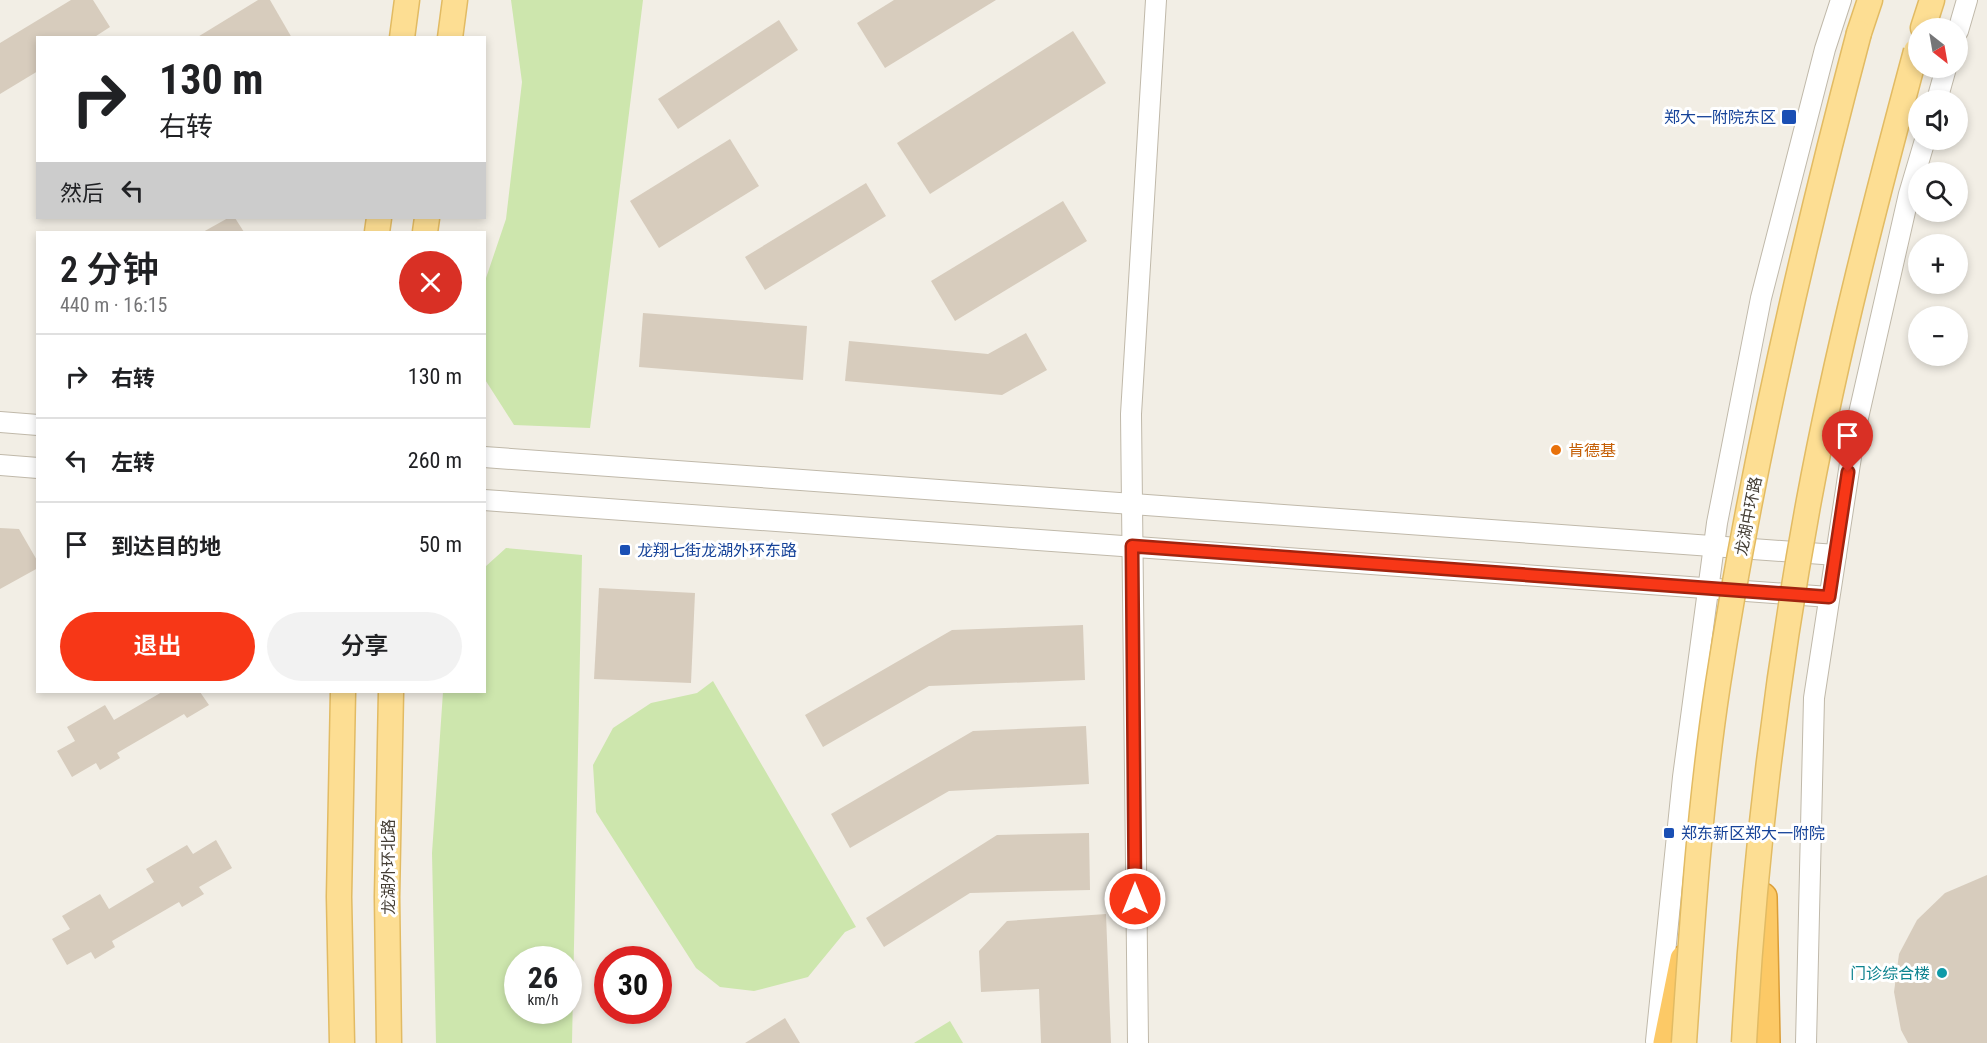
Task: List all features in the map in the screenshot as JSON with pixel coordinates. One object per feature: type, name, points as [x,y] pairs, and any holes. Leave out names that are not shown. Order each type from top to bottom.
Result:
[{"type":"highway","points":[[1762,830],[1766,1043]]},
{"type":"highway","points":[[1667,1043],[1669,1023],[1691,926]]},
{"type":"main road","points":[[402,36],[407,0]]},
{"type":"main road","points":[[450,36],[455,0]]},
{"type":"main road","name":"龙湖中环路","points":[[1684,1043],[1691,926],[1718,685],[1741,554],[1792,300],[1817,192],[1859,33],[1870,0]]},
{"type":"main road","points":[[1926,18],[1932,0]]},
{"type":"main road","points":[[1744,1043],[1762,830],[1787,630],[1809,499],[1858,273],[1909,78]]},
{"type":"main road","points":[[342,1043],[339,897],[343,693]]},
{"type":"main road","name":"龙湖外环北路","points":[[389,1043],[387,897],[391,693]]},
{"type":"street","points":[[1138,1043],[1131,414],[1156,0]]},
{"type":"street","points":[[1656,1043],[1683,777],[1714,546],[1761,298],[1825,49],[1841,0]]},
{"type":"street","points":[[1962,18],[1967,0]]},
{"type":"street","points":[[1806,1043],[1814,698],[1855,431],[1909,194],[1922,150]]},
{"type":"street","points":[[0,422],[36,425]]},
{"type":"street","points":[[486,457],[1836,555]]},
{"type":"street","points":[[0,465],[36,468]]},
{"type":"street","points":[[486,500],[1829,597]]},
{"type":"green space","points":[[511,0],[643,0],[590,428],[514,425],[486,381],[486,278],[506,219],[522,82]]},
{"type":"green space","points":[[506,548],[582,555],[574,946],[504,946],[504,1024],[572,1024],[572,1043],[436,1043],[432,853],[443,693],[486,693],[486,566]]},
{"type":"green space","points":[[713,681],[856,927],[845,932],[808,977],[754,991],[720,987],[696,968],[596,812],[593,765],[613,728],[651,703],[697,693]]},
{"type":"green space","points":[[950,1021],[963,1043],[914,1043]]},
{"type":"building","points":[[71,0],[93,0],[110,27],[96,36],[36,36],[36,72],[0,94],[0,43]]},
{"type":"building","points":[[258,0],[270,0],[291,36],[199,36]]},
{"type":"building","points":[[894,0],[996,0],[885,68],[857,23]]},
{"type":"building","points":[[779,20],[798,50],[678,129],[658,99]]},
{"type":"building","points":[[1073,31],[1106,83],[930,194],[897,143]]},
{"type":"building","points":[[730,139],[759,186],[659,248],[630,201]]},
{"type":"building","points":[[866,183],[886,216],[765,290],[745,257]]},
{"type":"building","points":[[1063,201],[1087,241],[955,321],[931,281]]},
{"type":"building","points":[[226,219],[236,219],[243,231],[205,231]]},
{"type":"building","points":[[643,313],[807,326],[803,380],[639,367]]},
{"type":"building","points":[[1026,333],[1047,370],[1002,395],[845,381],[849,341],[988,354]]},
{"type":"building","points":[[0,528],[19,529],[36,559],[36,569],[0,589]]},
{"type":"building","points":[[599,588],[695,593],[691,683],[594,679]]},
{"type":"building","points":[[1083,625],[1085,680],[929,686],[823,747],[805,715],[952,630]]},
{"type":"building","points":[[160,693],[201,693],[209,705],[187,718],[184,714],[117,753],[120,758],[100,770],[96,763],[72,777],[57,751],[75,741],[67,727],[105,705],[114,720]]},
{"type":"building","points":[[1086,726],[1089,784],[949,791],[850,848],[831,814],[973,731]]},
{"type":"building","points":[[1089,833],[1090,890],[970,893],[884,947],[866,918],[997,835]]},
{"type":"building","points":[[216,840],[232,868],[199,887],[204,894],[182,907],[179,902],[112,941],[115,947],[95,959],[91,952],[67,965],[52,939],[70,929],[62,916],[100,894],[109,909],[154,882],[146,869],[187,845],[193,854]]},
{"type":"building","name":"门诊综合楼","points":[[1987,875],[1987,1043],[1908,1043],[1901,1030],[1894,992],[1899,954],[1917,920],[1945,893]]},
{"type":"building","points":[[1106,914],[1111,1043],[1041,1043],[1039,989],[981,992],[979,951],[1007,921]]},
{"type":"building","points":[[785,1018],[800,1043],[745,1043]]},
{"type":"place","name":"郑大一附院东区","points":[[1789,117]]},
{"type":"place","name":"肯德基","points":[[1556,450]]},
{"type":"place","name":"龙翔七街龙湖外环东路","points":[[625,550]]},
{"type":"place","name":"郑东新区郑大一附院","points":[[1669,833]]},
{"type":"place","name":"门诊综合楼","points":[[1942,973]]},
{"type":"route","points":[[1135,899],[1132,546],[1829,597],[1848,472]]}]
